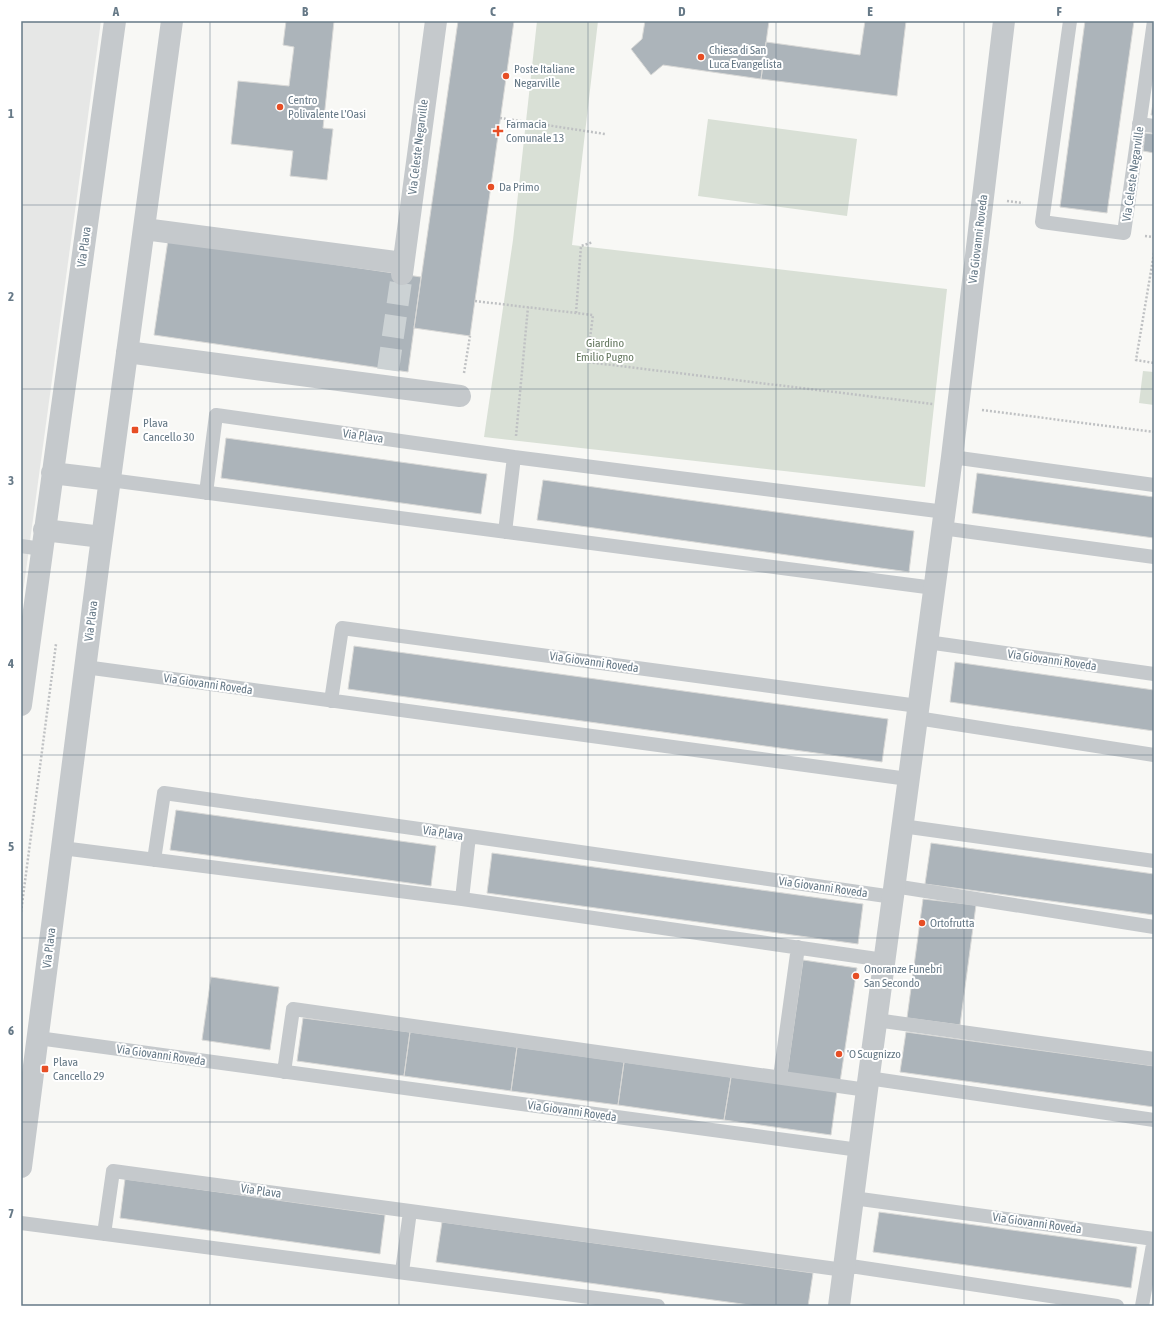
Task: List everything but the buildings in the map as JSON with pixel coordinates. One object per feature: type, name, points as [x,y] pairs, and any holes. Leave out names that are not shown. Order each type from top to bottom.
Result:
[{"type":"street","name":"Via Plava","points":[[21,706],[36,542],[52,473],[115,21]]},
{"type":"street","name":"Via Plava","points":[[21,1167],[102,537],[172,21]]},
{"type":"street","name":"Via Celeste Negarville","points":[[144,229],[402,269],[436,21]]},
{"type":"street","name":"Via Giovanni Roveda","points":[[839,1306],[867,1084],[944,520],[1004,21]]},
{"type":"street","points":[[127,352],[386,378],[460,396]]},
{"type":"street","points":[[52,473],[110,480]]},
{"type":"street","points":[[36,542],[102,537]]},
{"type":"lane","name":"Via Celeste Negarville","points":[[1070,21],[1042,222],[1124,233],[1140,124],[1151,68],[1154,21]]},
{"type":"lane","points":[[1140,124],[1154,126]]},
{"type":"lane","name":"Via Plava","points":[[206,493],[216,415],[514,457]]},
{"type":"lane","points":[[505,532],[514,457],[944,520],[1154,557]]},
{"type":"lane","points":[[952,457],[1154,485]]},
{"type":"lane","points":[[110,480],[934,588]]},
{"type":"lane","name":"Via Giovanni Roveda","points":[[331,701],[342,628],[918,712],[1154,755]]},
{"type":"lane","name":"Via Giovanni Roveda","points":[[927,642],[1154,674]]},
{"type":"lane","name":"Via Giovanni Roveda","points":[[86,667],[908,779]]},
{"type":"lane","name":"Via Plava","points":[[154,860],[164,793],[469,836],[462,899]]},
{"type":"lane","points":[[902,826],[1154,861]]},
{"type":"lane","name":"Via Giovanni Roveda","points":[[469,836],[1154,927]]},
{"type":"lane","points":[[62,848],[462,899],[884,960]]},
{"type":"lane","points":[[780,1077],[798,947]]},
{"type":"lane","points":[[284,1072],[293,1009],[780,1077],[867,1084],[1154,1120]]},
{"type":"lane","points":[[876,1020],[1154,1059]]},
{"type":"lane","name":"Via Giovanni Roveda","points":[[38,1038],[859,1150]]},
{"type":"lane","name":"Via Plava","points":[[104,1234],[113,1172],[410,1211]]},
{"type":"lane","name":"Via Giovanni Roveda","points":[[853,1198],[1154,1239],[1142,1306]]},
{"type":"lane","points":[[402,1272],[410,1211],[844,1267],[1117,1306]]},
{"type":"lane","points":[[21,1223],[658,1306]]},
{"type":"path","points":[[500,118],[605,134]]},
{"type":"path","points":[[982,199],[1045,205]]},
{"type":"path","points":[[576,313],[581,246],[593,242]]},
{"type":"path","points":[[1154,253],[1136,360],[1154,363]]},
{"type":"path","points":[[475,301],[593,315],[587,362],[1154,432]]},
{"type":"path","points":[[514,457],[528,307]]},
{"type":"path","points":[[460,396],[470,336]]},
{"type":"shaded area","points":[[21,21],[101,21],[21,607]]},
{"type":"green space","name":"Giardino Emilio Pugno","points":[[537,21],[598,21],[572,245],[947,289],[925,487],[484,437],[513,240]]},
{"type":"green space","points":[[708,119],[857,139],[847,216],[698,196]]},
{"type":"green space","points":[[1143,371],[1154,372],[1154,405],[1139,403]]},
{"type":"tunnel","points":[[388,370],[402,274]]},
{"type":"place","name":"Chiesa di San Luca Evangelista","points":[[701,57]]},
{"type":"place","name":"Poste Italiane Negarville","points":[[506,76]]},
{"type":"place","name":"Centro Polivalente L'Oasi","points":[[280,107]]},
{"type":"place","name":"Farmacia Comunale 13","points":[[498,131]]},
{"type":"place","name":"Da Primo","points":[[491,187]]},
{"type":"place","name":"Plava Cancello 30","points":[[135,430]]},
{"type":"place","name":"Ortofrutta","points":[[922,923]]},
{"type":"place","name":"Onoranze Funebri San Secondo","points":[[856,976]]},
{"type":"place","name":"'O Scugnizzo","points":[[839,1054]]},
{"type":"place","name":"Plava Cancello 29","points":[[45,1069]]}]
